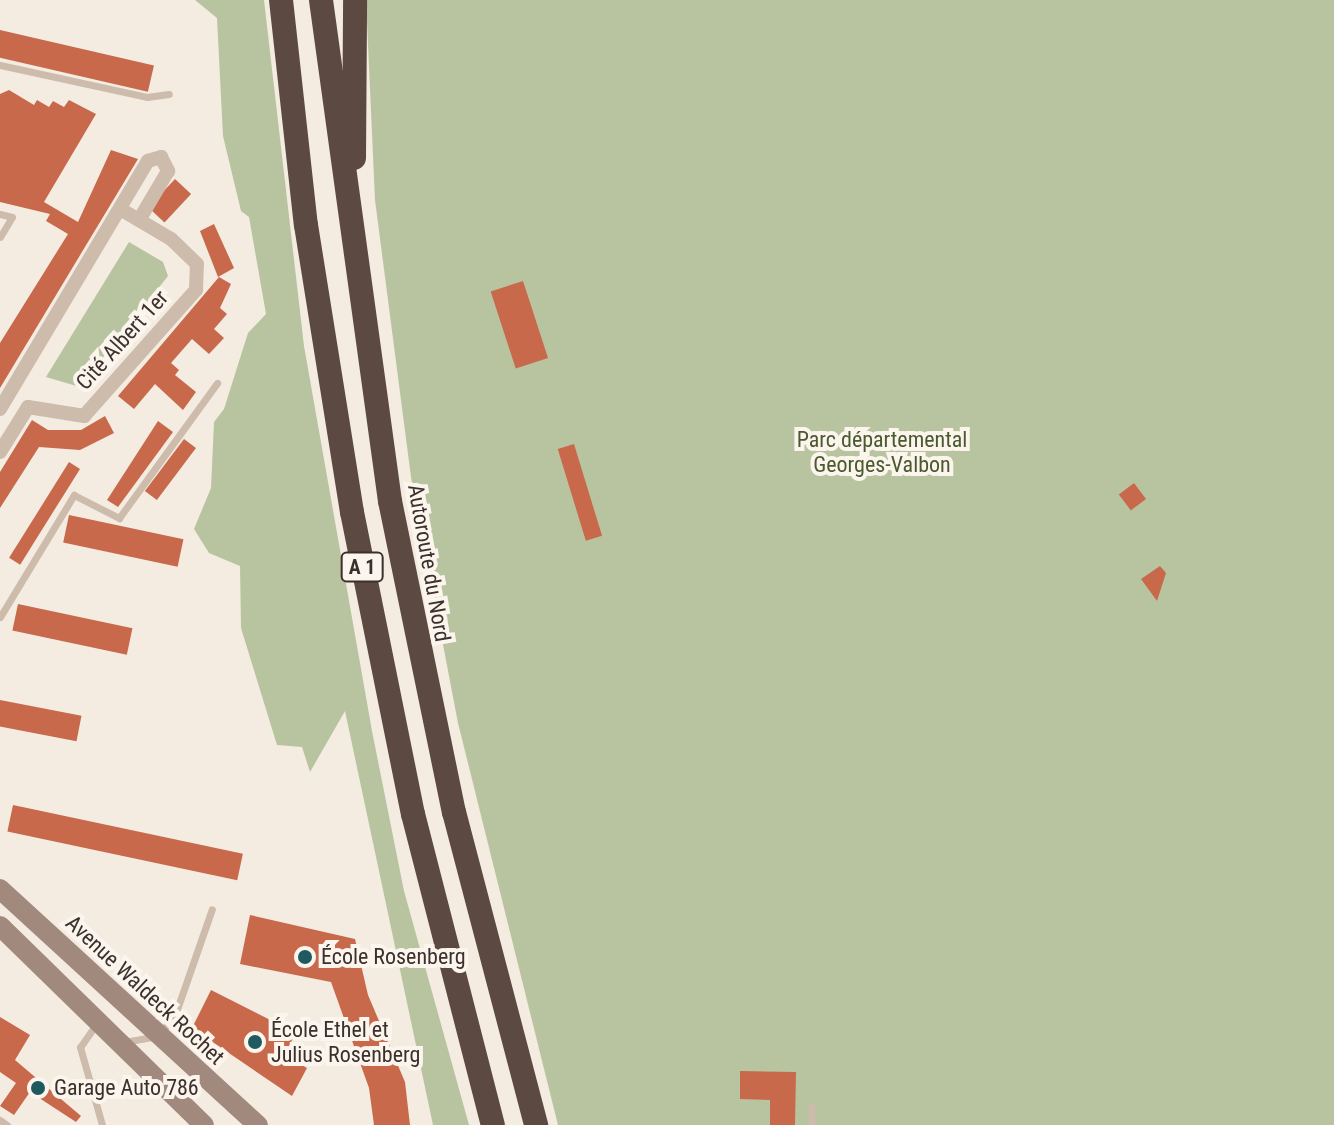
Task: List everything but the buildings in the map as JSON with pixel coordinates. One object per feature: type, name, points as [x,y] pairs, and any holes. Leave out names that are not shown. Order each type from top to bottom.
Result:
[{"type":"highway","name":"A 1","points":[[281,0],[306,225],[354,527],[413,814],[493,1125]]},
{"type":"highway","name":"Autoroute du Nord","points":[[321,0],[390,501],[420,656],[486,944],[536,1125]]},
{"type":"highway","points":[[350,212],[355,0]]},
{"type":"main road","name":"Avenue Waldeck Rochet","points":[[0,889],[258,1125]]},
{"type":"main road","points":[[0,926],[204,1125]]},
{"type":"street","points":[[0,409],[148,161],[164,159],[168,171],[139,220]]},
{"type":"street","name":"Cité Albert 1er","points":[[28,407],[84,416],[196,290],[197,264],[120,209]]},
{"type":"street","points":[[0,452],[28,407],[15,384]]},
{"type":"lane","points":[[0,65],[147,97],[169,94]]},
{"type":"lane","points":[[0,214],[12,217],[0,237]]},
{"type":"lane","points":[[0,617],[74,495],[119,518],[217,383]]},
{"type":"lane","points":[[121,1042],[158,1036],[175,1015],[212,909]]},
{"type":"lane","points":[[99,1022],[80,1047],[102,1125]]},
{"type":"lane","points":[[811,1125],[812,1106]]},
{"type":"lane","points":[[0,1120],[7,1125]]},
{"type":"green space","points":[[195,0],[264,0],[304,346],[372,731],[404,891],[469,1125],[433,1125],[345,711],[310,772],[302,747],[277,745],[241,628],[240,566],[209,553],[194,529],[211,488],[214,422],[224,409],[248,333],[266,314],[249,217],[241,211],[223,136],[217,18]]},
{"type":"green space","name":"Parc départemental Georges-Valbon","points":[[366,0],[1334,0],[1334,1125],[558,1125],[458,723],[411,477],[375,200]]},
{"type":"green space","points":[[129,242],[163,262],[168,276],[80,387],[46,377]]},
{"type":"place","name":"École Rosenberg","points":[[305,957]]},
{"type":"place","name":"École Ethel et Julius Rosenberg","points":[[255,1042]]},
{"type":"place","name":"Garage Auto 786","points":[[38,1088]]}]
